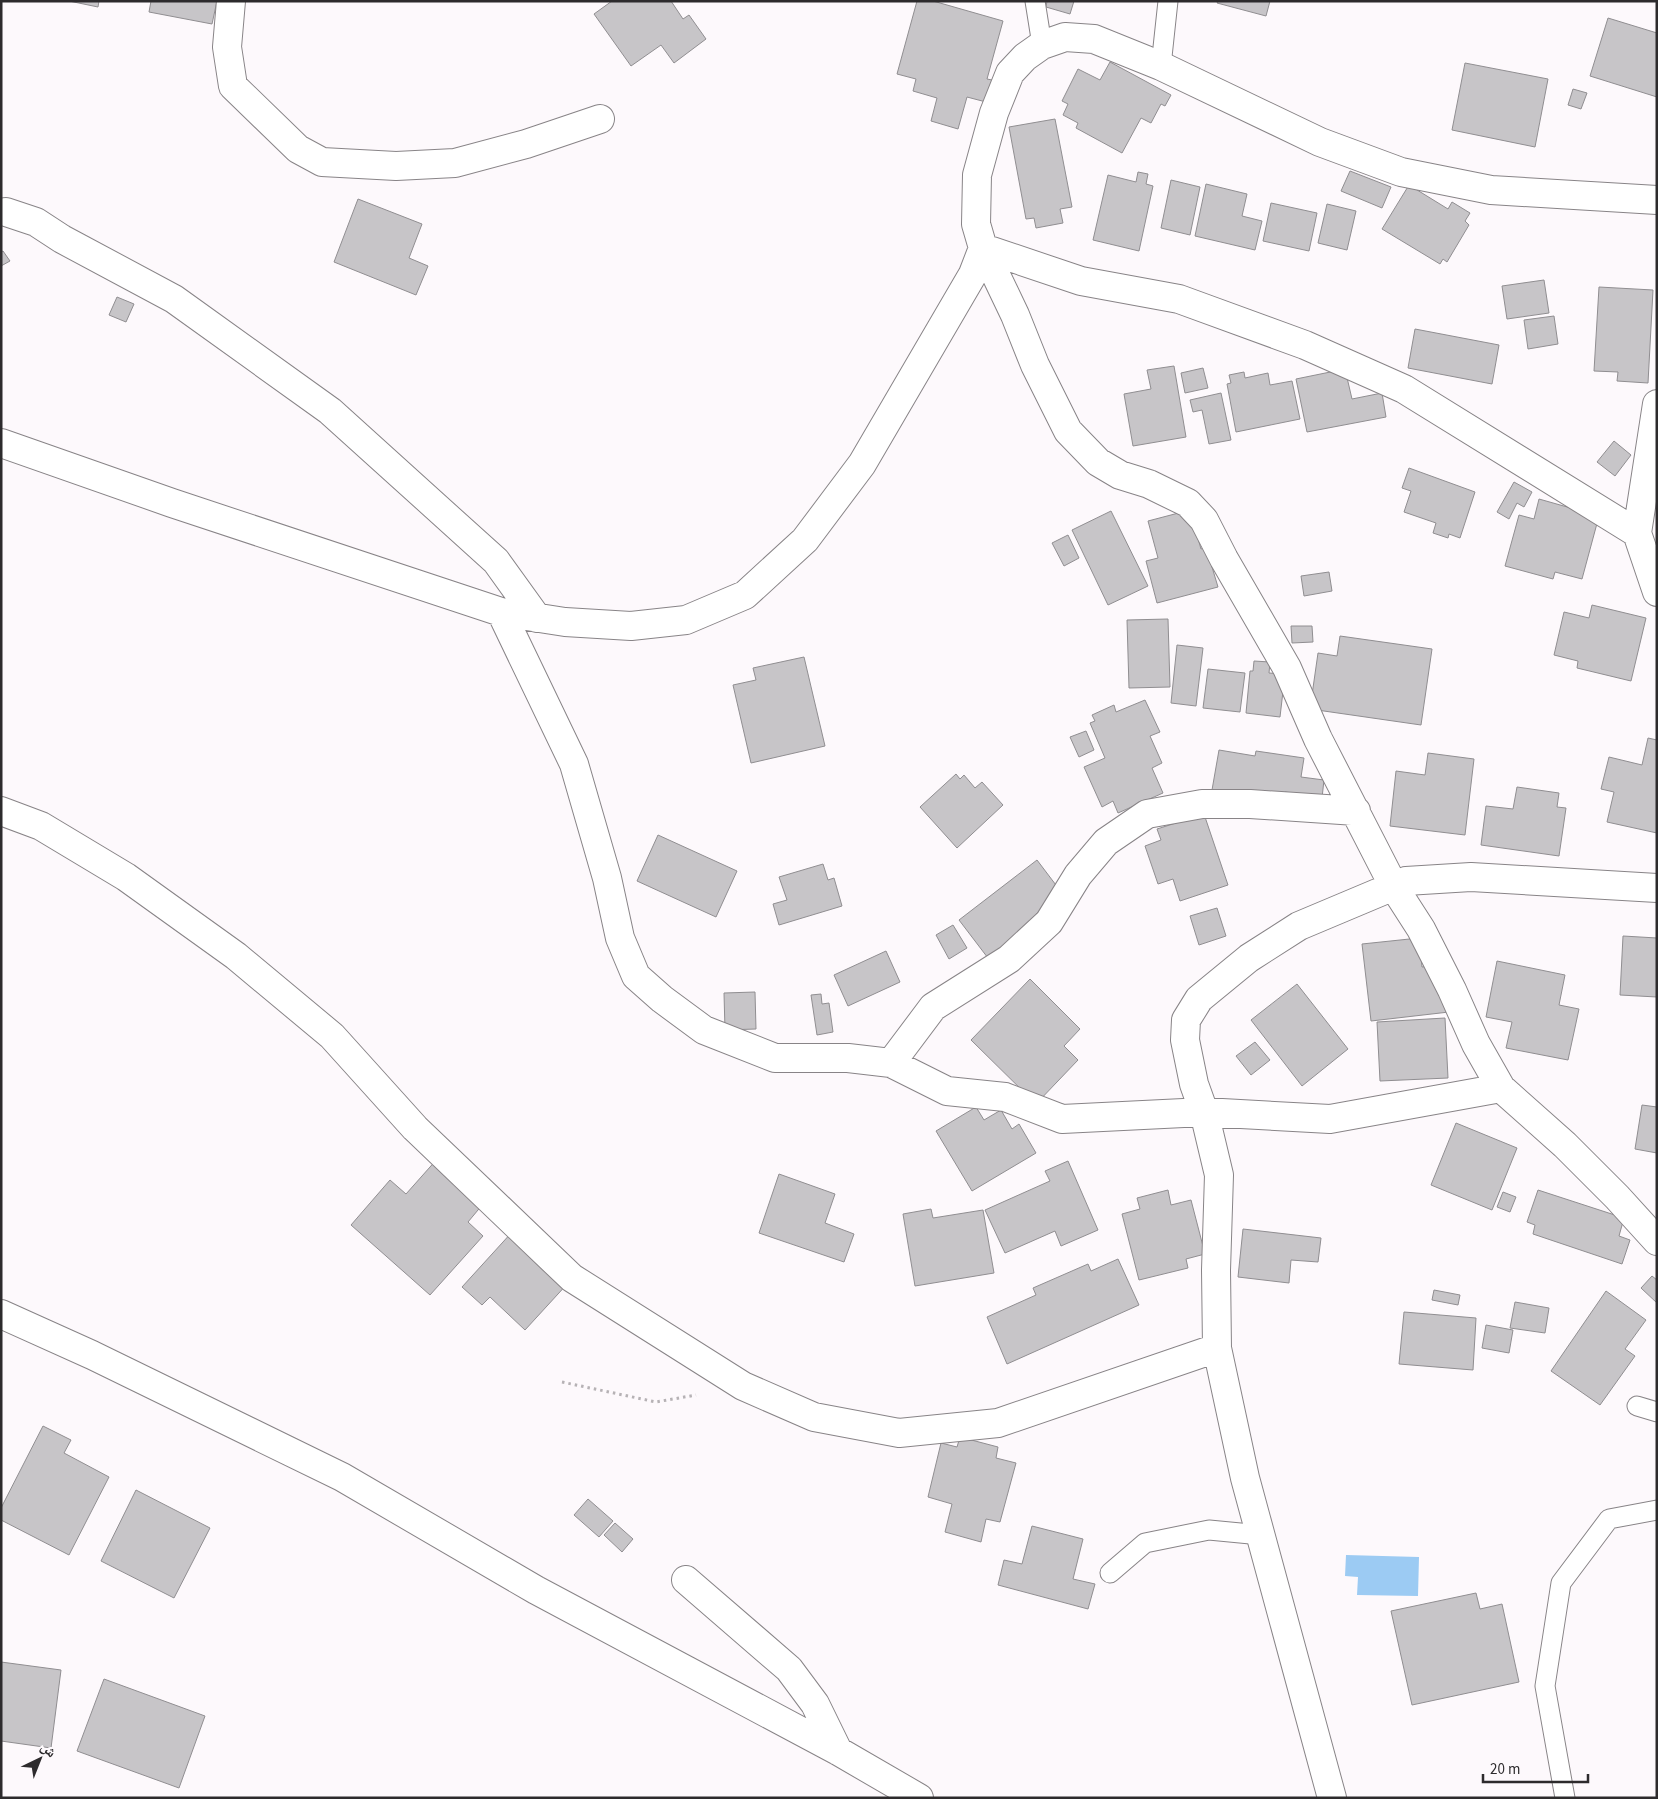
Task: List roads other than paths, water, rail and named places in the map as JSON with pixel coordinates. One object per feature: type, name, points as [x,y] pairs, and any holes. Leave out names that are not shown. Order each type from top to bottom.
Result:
[{"type":"street","points":[[231,1],[227,47],[233,86],[298,149],[322,162],[396,166],[455,163],[526,144],[600,119]]},
{"type":"street","points":[[1657,200],[1491,190],[1401,172],[1320,142],[1161,66],[1094,39],[1065,37],[1042,45],[1025,57],[1010,73],[994,113],[977,175],[976,224],[983,248],[1035,365],[1068,431],[1098,462],[1120,475],[1150,484],[1188,503],[1204,520],[1287,668],[1318,739],[1394,887],[1421,929],[1476,1044],[1501,1088],[1565,1145],[1617,1197],[1657,1241]]},
{"type":"street","points":[[6,212],[36,222],[62,239],[174,299],[330,411],[496,562],[537,618]]},
{"type":"street","points":[[983,248],[1081,281],[1179,299],[1243,320],[1305,345],[1404,389],[1637,533]]},
{"type":"street","points":[[1,444],[501,612],[565,622],[632,626],[686,620],[745,595],[805,540],[862,464],[973,274],[983,248]]},
{"type":"street","points":[[1657,404],[1637,533],[1657,592]]},
{"type":"street","points":[[501,612],[574,764],[607,878],[620,938],[636,976],[662,999],[704,1030],[743,1047],[775,1058],[848,1058],[891,1063],[946,1091],[1005,1097],[1062,1119],[1204,1112],[1330,1118],[1501,1088]]},
{"type":"street","points":[[891,1063],[932,1007],[1009,959],[1049,922],[1078,875],[1106,842],[1147,814],[1202,804],[1250,804],[1356,811]]},
{"type":"street","points":[[1,811],[41,826],[126,877],[236,956],[332,1036],[415,1128],[572,1278],[743,1386],[814,1417],[899,1433],[998,1422],[1217,1348]]},
{"type":"street","points":[[1332,1798],[1245,1478],[1217,1348],[1216,1270],[1219,1175],[1204,1112],[1194,1084],[1185,1040],[1186,1020],[1199,999],[1249,958],[1299,926],[1394,887],[1406,880],[1472,877],[1657,888]]},
{"type":"street","points":[[1,1314],[92,1355],[342,1478],[536,1590],[838,1751],[919,1798]]},
{"type":"street","points":[[686,1580],[789,1669],[815,1704],[838,1751]]},
{"type":"lane","points":[[1035,1],[1042,45]]},
{"type":"lane","points":[[1161,66],[1168,1]]},
{"type":"lane","points":[[1637,1406],[1657,1412]]},
{"type":"lane","points":[[1565,1798],[1546,1686],[1561,1583],[1609,1519],[1657,1510]]},
{"type":"lane","points":[[1110,1573],[1145,1543],[1209,1530],[1261,1535]]},
{"type":"water","points":[[1346,1555],[1419,1557],[1418,1596],[1357,1595],[1358,1577],[1345,1576]]}]
